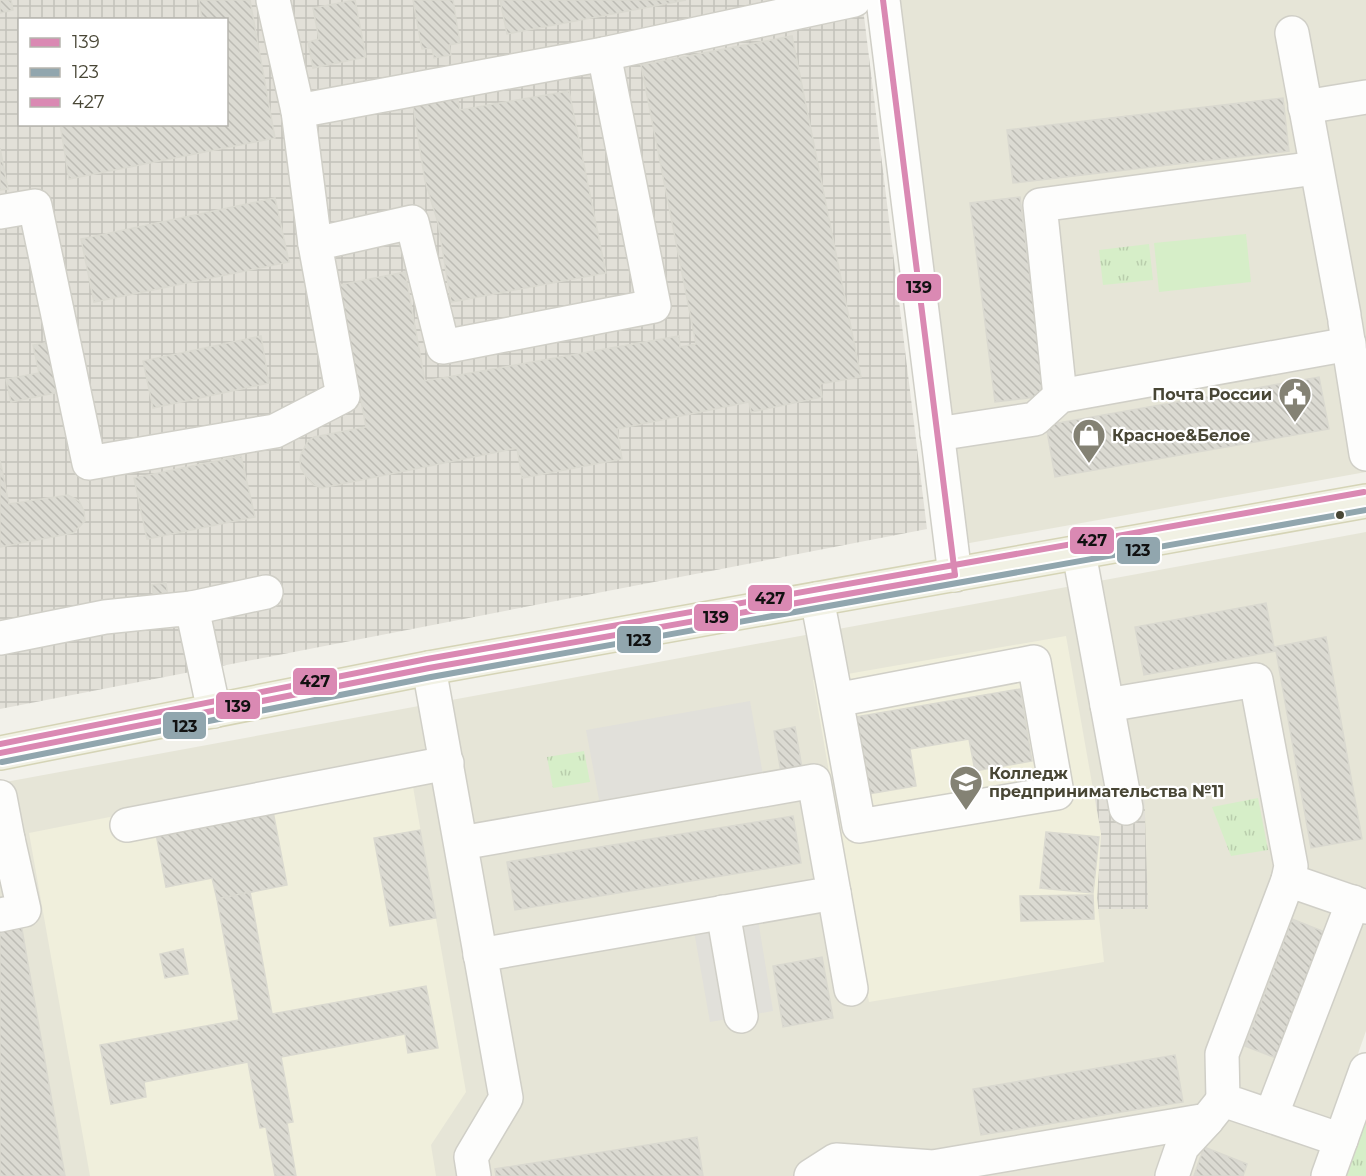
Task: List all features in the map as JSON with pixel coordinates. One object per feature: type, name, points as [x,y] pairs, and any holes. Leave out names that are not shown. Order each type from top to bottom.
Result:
[{"type":"main road","points":[[0,753],[429,668],[1366,501]]},
{"type":"street","points":[[0,212],[35,206],[89,463],[274,431],[343,396],[315,244],[298,111],[273,0]]},
{"type":"street","points":[[298,111],[604,54],[854,0]]},
{"type":"street","points":[[883,0],[955,575]]},
{"type":"street","points":[[1292,33],[1316,168],[1353,323],[1366,454]]},
{"type":"street","points":[[315,244],[412,222],[443,347],[654,306],[604,54]]},
{"type":"street","points":[[1305,107],[1366,97]]},
{"type":"street","points":[[1060,396],[1040,206],[1316,168]]},
{"type":"street","points":[[937,434],[1035,419],[1060,396],[1353,323]]},
{"type":"street","points":[[1079,553],[1126,808]]},
{"type":"street","points":[[0,639],[105,617],[192,608],[266,592]]},
{"type":"street","points":[[818,599],[836,700],[859,826],[1057,793],[1034,662],[836,700]]},
{"type":"street","points":[[192,608],[214,711]]},
{"type":"street","points":[[429,668],[506,1098],[471,1156],[474,1176]]},
{"type":"street","points":[[1107,705],[1256,680],[1291,866],[1288,880],[1222,1054],[1215,1110],[1182,1147],[1172,1176]]},
{"type":"street","points":[[127,825],[447,763]]},
{"type":"street","points":[[461,843],[814,781],[851,989]]},
{"type":"street","points":[[0,797],[4,839],[24,910],[0,915]]},
{"type":"street","points":[[1271,1116],[1359,905],[1288,880]]},
{"type":"street","points":[[480,955],[834,893]]},
{"type":"street","points":[[723,912],[741,1016]]},
{"type":"street","points":[[1328,1176],[1366,1070]]},
{"type":"street","points":[[811,1176],[836,1160],[933,1167],[1215,1110],[1271,1116],[1341,1140]]},
{"type":"shaded area","points":[[0,0],[862,0],[927,529],[0,709]]},
{"type":"shaded area","points":[[896,0],[1366,0],[1366,472],[964,544]]},
{"type":"shaded area","points":[[1366,532],[1366,1031],[1315,1176],[0,1176],[0,783]]},
{"type":"shaded area","name":"Колледж предпринимательства №11","points":[[1066,636],[1101,834],[1097,898],[1104,962],[869,1002],[813,680]]},
{"type":"shaded area","points":[[750,701],[764,781],[601,810],[586,730]]},
{"type":"shaded area","points":[[408,758],[466,1092],[431,1145],[436,1176],[90,1176],[29,833]]},
{"type":"shaded area","points":[[1144,786],[1148,909],[1098,909],[1101,834],[1093,787]]},
{"type":"shaded area","points":[[758,920],[773,1011],[710,1022],[694,931]]},
{"type":"green space","points":[[1246,234],[1251,282],[1159,292],[1154,243]]},
{"type":"green space","points":[[1149,244],[1153,280],[1103,285],[1099,250]]},
{"type":"green space","points":[[584,751],[590,782],[553,788],[547,757]]},
{"type":"green space","points":[[1258,798],[1268,850],[1231,856],[1212,807]]},
{"type":"green space","points":[[1366,1113],[1366,1176],[1344,1176]]},
{"type":"building","points":[[0,0],[11,0],[13,10],[0,13]]},
{"type":"building","points":[[199,0],[250,0],[275,138],[69,179],[60,126],[228,126],[228,18],[202,18]]},
{"type":"building","points":[[355,0],[366,57],[313,68],[308,42],[319,39],[313,8]]},
{"type":"building","points":[[413,0],[453,0],[460,43],[449,45],[451,55],[434,58],[432,48],[422,49]]},
{"type":"building","points":[[500,0],[686,0],[507,34]]},
{"type":"building","points":[[792,36],[861,377],[820,384],[822,397],[751,412],[749,402],[617,429],[622,459],[522,478],[517,448],[322,488],[314,485],[307,478],[300,461],[308,441],[314,437],[366,427],[339,285],[405,272],[425,381],[679,336],[680,347],[696,344],[641,65]]},
{"type":"building","points":[[569,91],[606,273],[451,302],[438,223],[425,181],[413,105],[457,96],[460,110]]},
{"type":"building","points":[[1283,98],[1289,151],[1013,183],[1007,130]]},
{"type":"building","points":[[0,148],[8,189],[0,190]]},
{"type":"building","points":[[1020,197],[1045,396],[995,402],[970,203]]},
{"type":"building","points":[[275,198],[289,262],[94,302],[81,239]]},
{"type":"building","points":[[261,336],[269,383],[153,408],[143,361]]},
{"type":"building","points":[[50,342],[60,392],[11,402],[6,379],[39,373],[33,345]]},
{"type":"building","points":[[1319,377],[1329,429],[1055,477],[1046,425]]},
{"type":"building","points":[[241,456],[255,517],[147,539],[134,478]]},
{"type":"building","points":[[0,460],[9,504],[68,495],[79,501],[84,511],[85,521],[73,533],[0,547]]},
{"type":"building","points":[[166,583],[168,597],[154,599],[152,585]]},
{"type":"building","points":[[1266,603],[1274,647],[1326,637],[1362,839],[1311,848],[1276,651],[1144,675],[1135,627]]},
{"type":"building","points":[[1020,689],[1032,761],[975,771],[969,739],[910,749],[916,786],[863,795],[849,718]]},
{"type":"building","points":[[795,727],[802,768],[781,772],[774,731]]},
{"type":"building","points":[[272,806],[287,885],[217,899],[212,878],[166,887],[155,828]]},
{"type":"building","points":[[793,816],[801,863],[515,910],[507,862]]},
{"type":"building","points":[[420,830],[436,918],[390,926],[374,838]]},
{"type":"building","points":[[1046,832],[1099,837],[1093,893],[1040,888]]},
{"type":"building","points":[[250,892],[272,1014],[426,986],[438,1048],[408,1053],[405,1034],[281,1057],[293,1122],[287,1123],[296,1176],[275,1176],[266,1127],[260,1128],[248,1062],[144,1082],[146,1097],[111,1104],[100,1045],[239,1020],[217,899]]},
{"type":"building","points":[[1093,895],[1094,919],[1021,921],[1020,896]]},
{"type":"building","points":[[20,918],[65,1176],[0,1176],[0,922]]},
{"type":"building","points":[[1292,919],[1332,935],[1284,1061],[1245,1046]]},
{"type":"building","points":[[183,949],[188,974],[165,978],[160,954]]},
{"type":"building","points":[[822,957],[833,1018],[783,1027],[773,966]]},
{"type":"building","points":[[1175,1055],[1183,1102],[981,1135],[973,1089]]},
{"type":"building","points":[[697,1137],[703,1176],[496,1176],[495,1169]]},
{"type":"building","points":[[1204,1147],[1247,1164],[1243,1176],[1194,1176]]},
{"type":"transit line","name":"139","points":[[883,0],[955,575]]},
{"type":"transit line","name":"427","points":[[0,744],[427,659],[1364,492]]},
{"type":"transit line","name":"123","points":[[2,762],[431,677],[1366,510]]},
{"type":"transit line","name":"139","points":[[0,753],[429,668],[955,575]]},
{"type":"place","name":"Почта России","points":[[1295,423]]},
{"type":"place","name":"Красное&Белое","points":[[1089,464]]},
{"type":"place","name":"Колледж предпринимательства №11","points":[[966,811]]}]
